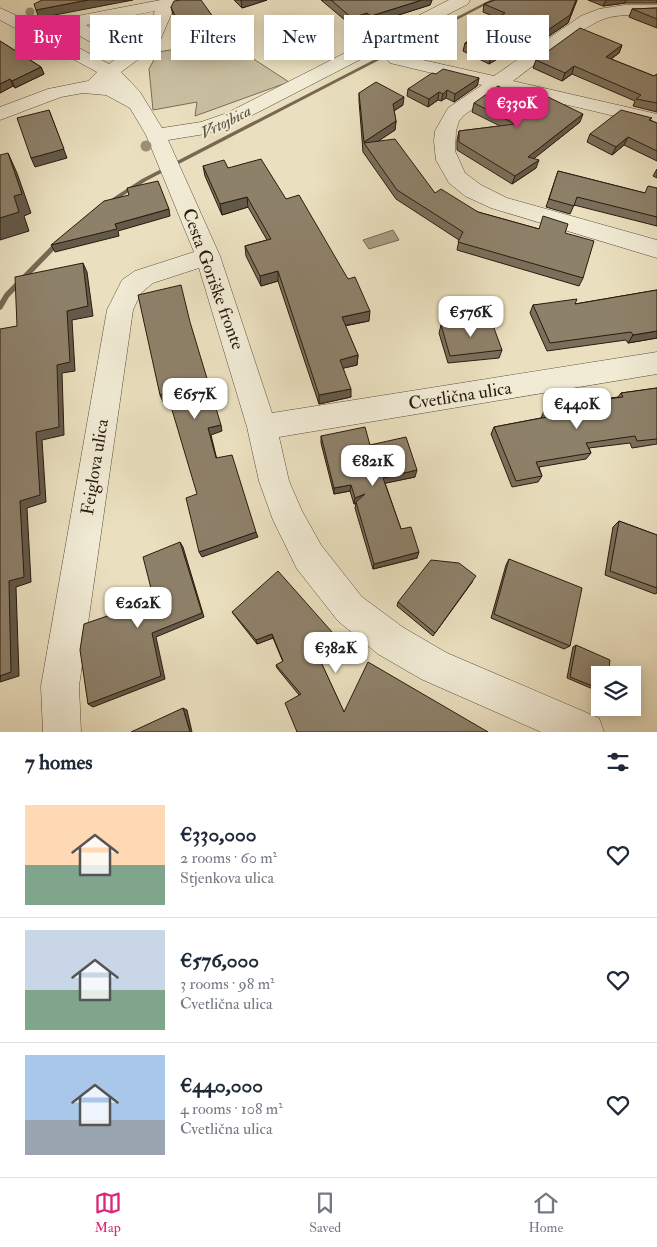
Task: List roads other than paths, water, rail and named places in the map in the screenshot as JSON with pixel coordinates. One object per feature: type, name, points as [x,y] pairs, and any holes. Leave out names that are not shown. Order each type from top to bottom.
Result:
[{"type":"street","points":[[80,21],[163,3],[187,0]]},
{"type":"street","points":[[156,135],[204,128],[234,117],[462,0]]},
{"type":"street","points":[[159,15],[163,3]]},
{"type":"street","points":[[657,10],[625,10],[605,13],[587,20],[455,112],[448,121],[444,132],[443,145],[445,158],[453,173],[476,192],[503,205],[657,249]]},
{"type":"street","name":"Cesta Goriške fronte","points":[[0,13],[15,21]]},
{"type":"street","points":[[76,88],[83,71],[81,56]]},
{"type":"street","name":"Cesta Goriške fronte","points":[[81,56],[111,72],[129,89],[156,135],[208,256],[262,427],[274,481],[289,520],[309,557],[350,609],[391,641],[434,666],[585,732]]},
{"type":"street","points":[[0,114],[76,88],[111,72],[128,60]]},
{"type":"street","points":[[400,60],[657,120]]},
{"type":"street","points":[[76,88],[111,90],[136,103]]},
{"type":"street","name":"Feiglova ulica","points":[[62,732],[60,686],[120,310],[132,287],[144,277],[208,256]]},
{"type":"street","name":"Cvetlična ulica","points":[[262,427],[657,364]]},
{"type":"waterway","name":"Vrtojbica","points":[[108,203],[144,180],[493,0]]},
{"type":"waterway","name":"Vrtojbica","points":[[0,307],[7,295],[60,241]]}]
